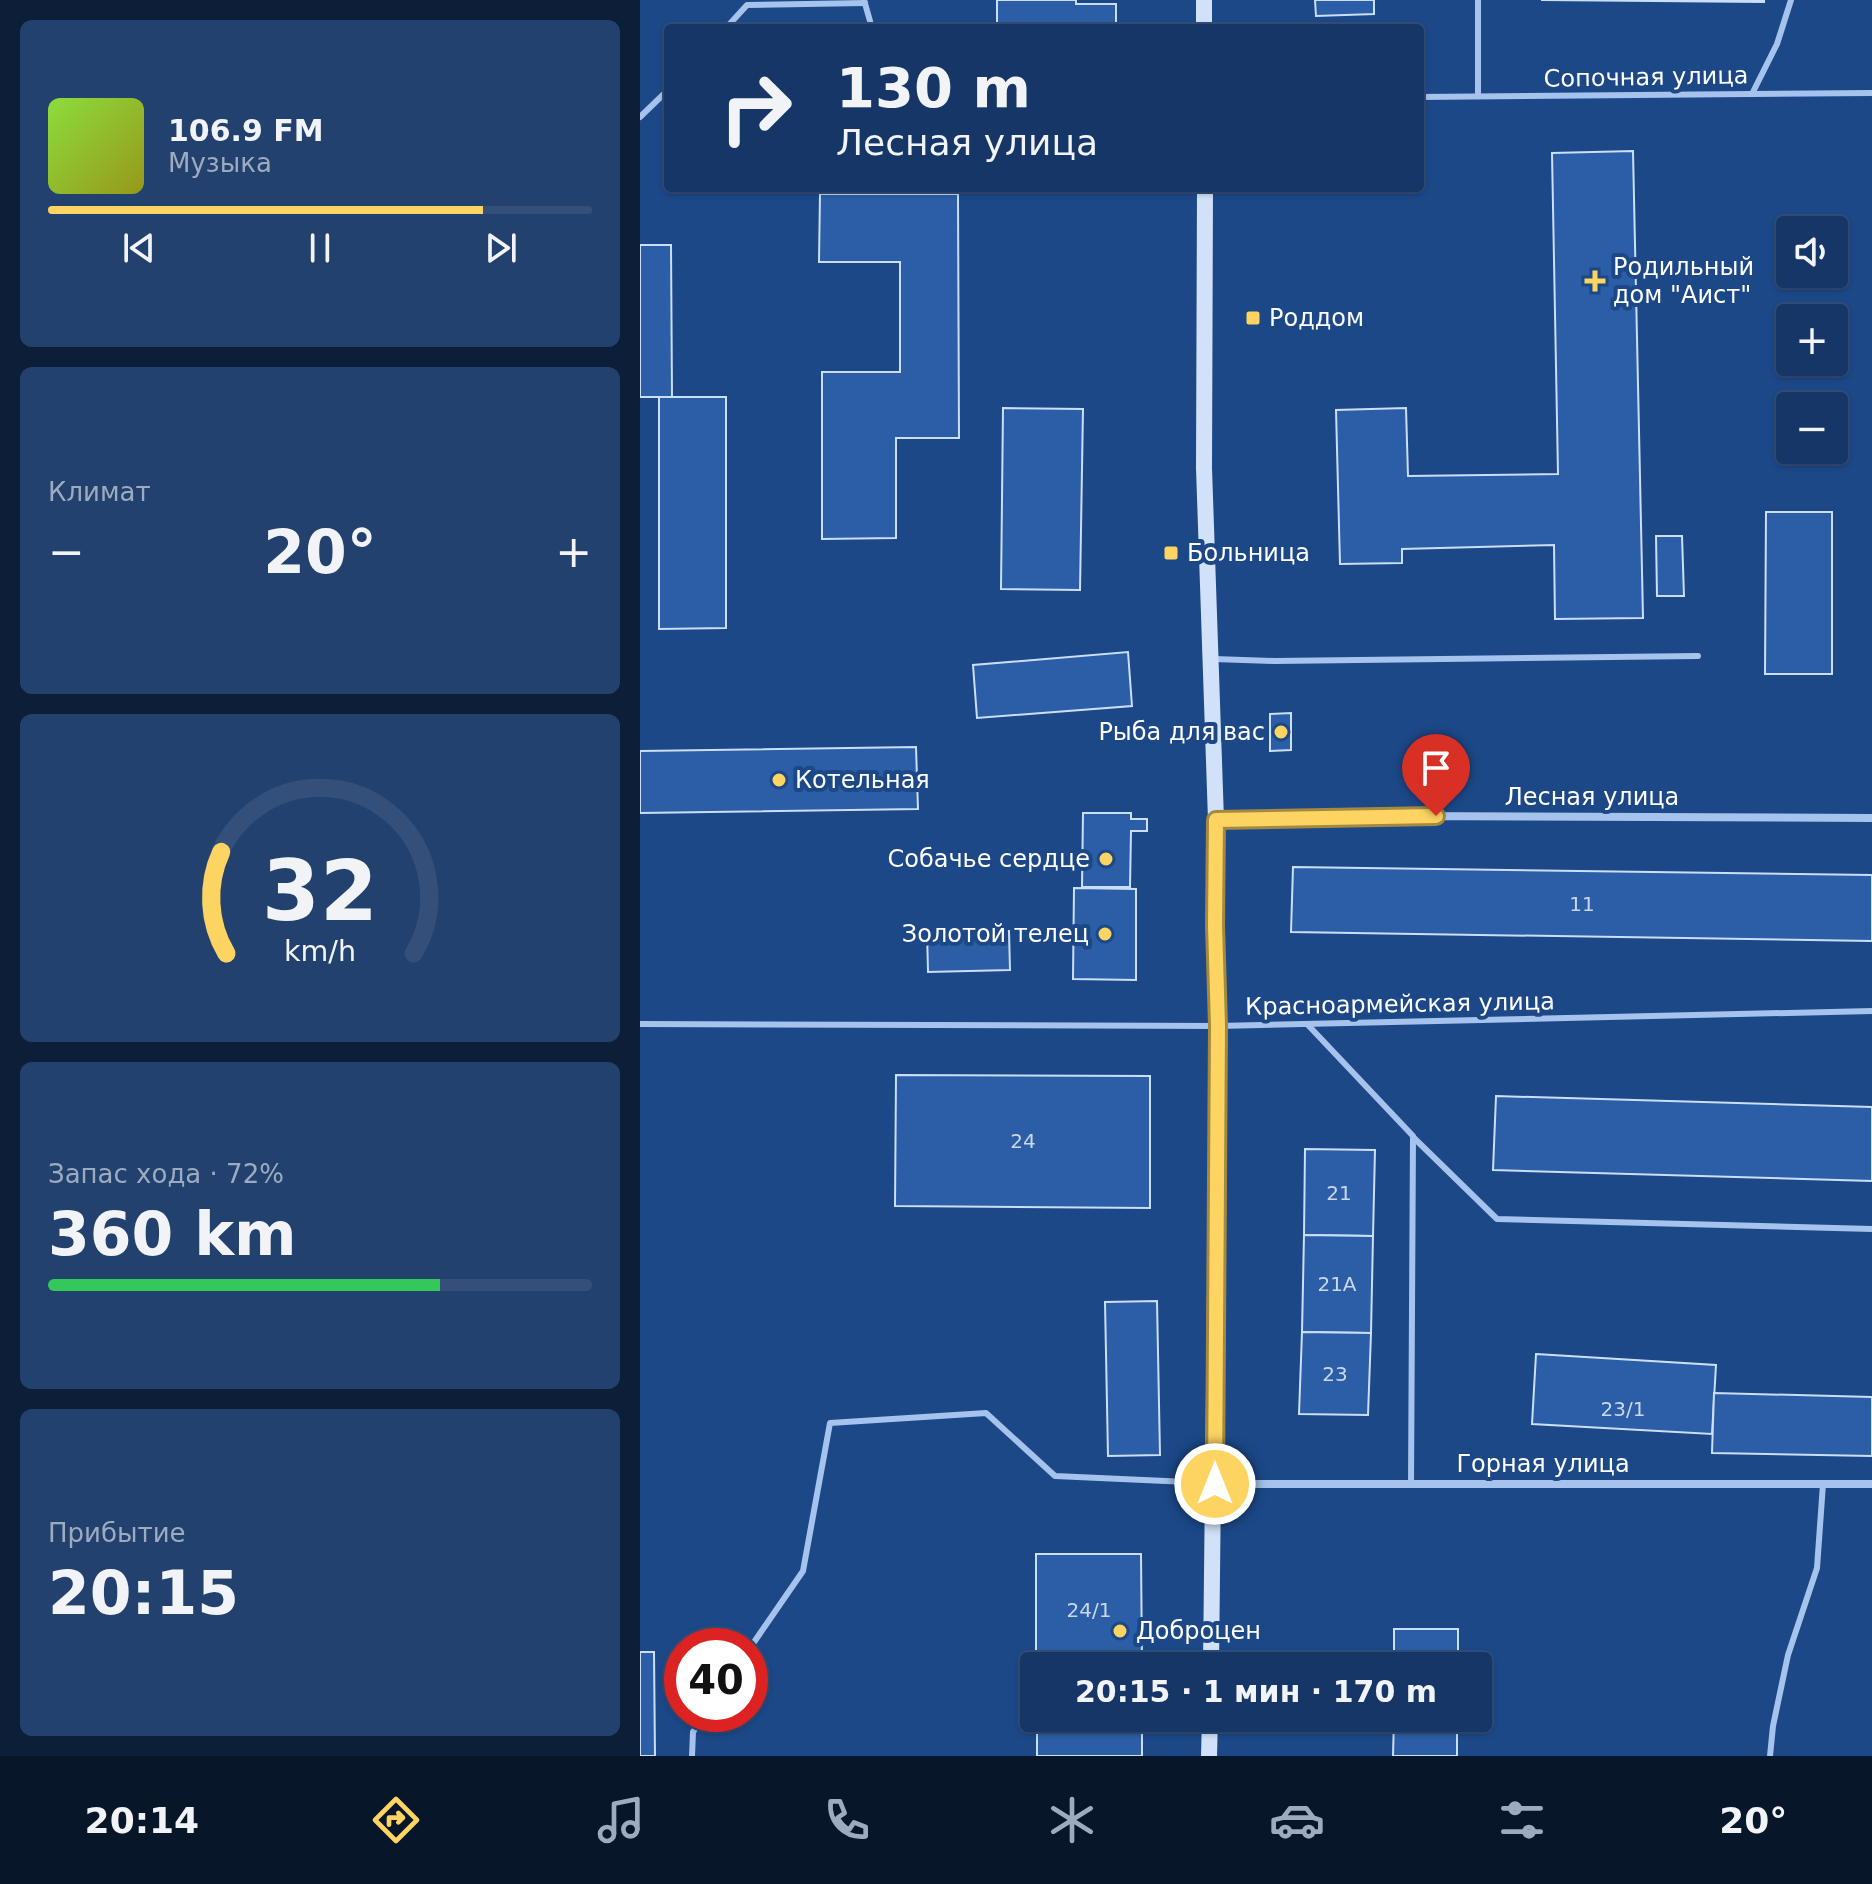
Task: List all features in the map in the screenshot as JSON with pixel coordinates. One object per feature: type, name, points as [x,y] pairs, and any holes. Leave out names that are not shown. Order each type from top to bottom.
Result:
[{"type":"street","points":[[1204,0],[1204,24]]},
{"type":"street","points":[[1205,192],[1204,468],[1216,820],[1218,1026],[1211,1652]]},
{"type":"street","name":"Лесная улица","points":[[1216,820],[1404,816],[1872,818]]},
{"type":"street","name":"Горная улица","points":[[1215,1484],[1872,1484]]},
{"type":"street","points":[[1209,1756],[1210,1732]]},
{"type":"lane","points":[[1478,0],[1478,96]]},
{"type":"lane","points":[[1752,94],[1777,44],[1791,0]]},
{"type":"lane","points":[[730,24],[747,5],[864,2],[871,24]]},
{"type":"lane","name":"Сопочная улица","points":[[1424,97],[1872,93]]},
{"type":"lane","points":[[640,117],[664,94]]},
{"type":"lane","points":[[1210,658],[1274,661],[1698,656]]},
{"type":"lane","name":"Красноармейская улица","points":[[640,1024],[1218,1026],[1872,1011]]},
{"type":"lane","points":[[1308,1025],[1497,1219],[1872,1229]]},
{"type":"lane","points":[[1411,1484],[1413,1136]]},
{"type":"lane","points":[[764,1628],[803,1571],[830,1423],[986,1413],[1055,1476],[1215,1484]]},
{"type":"lane","points":[[1770,1756],[1788,1655],[1817,1568],[1823,1484]]},
{"type":"lane","points":[[692,1756],[693,1732]]},
{"type":"building","points":[[997,0],[1076,0],[1076,4],[1116,4],[1116,24],[997,24]]},
{"type":"building","points":[[1315,0],[1374,0],[1374,14],[1316,16]]},
{"type":"building","points":[[1541,0],[1764,0],[1764,2]]},
{"type":"building","name":"Родильный дом \"Аист\"","points":[[1633,151],[1643,618],[1555,619],[1554,545],[1402,549],[1402,563],[1340,564],[1336,410],[1406,408],[1408,476],[1558,474],[1552,153]]},
{"type":"building","points":[[820,194],[958,194],[959,438],[896,438],[896,538],[822,539],[822,372],[900,372],[900,262],[819,262]]},
{"type":"building","points":[[640,245],[671,245],[672,397],[640,397]]},
{"type":"building","points":[[659,397],[726,397],[726,628],[659,629]]},
{"type":"building","points":[[1003,408],[1083,409],[1080,590],[1001,589]]},
{"type":"building","points":[[1766,512],[1832,512],[1832,674],[1765,674]]},
{"type":"building","points":[[1656,536],[1682,536],[1684,596],[1657,596]]},
{"type":"building","points":[[1128,652],[1132,706],[977,718],[973,665]]},
{"type":"building","name":"Рыба для вас","points":[[1291,713],[1291,750],[1270,751],[1270,714]]},
{"type":"building","name":"Котельная","points":[[916,747],[918,809],[640,813],[640,751]]},
{"type":"building","name":"Собачье сердце","points":[[1083,813],[1131,813],[1131,819],[1147,819],[1147,831],[1131,831],[1130,887],[1082,887]]},
{"type":"building","points":[[1293,867],[1872,875],[1872,941],[1291,932]]},
{"type":"building","name":"Золотой телец","points":[[1074,888],[1136,889],[1136,980],[1073,979]]},
{"type":"building","points":[[1009,931],[1010,970],[928,972],[927,932]]},
{"type":"building","points":[[896,1075],[1150,1076],[1150,1208],[895,1206]]},
{"type":"building","points":[[1496,1096],[1872,1107],[1872,1181],[1493,1170]]},
{"type":"building","points":[[1305,1149],[1375,1150],[1373,1236],[1304,1235]]},
{"type":"building","points":[[1304,1235],[1373,1236],[1371,1333],[1302,1332]]},
{"type":"building","points":[[1157,1301],[1160,1455],[1108,1456],[1105,1302]]},
{"type":"building","points":[[1302,1332],[1371,1333],[1368,1415],[1299,1414]]},
{"type":"building","points":[[1536,1354],[1716,1365],[1712,1434],[1532,1424]]},
{"type":"building","points":[[1714,1393],[1872,1397],[1872,1456],[1712,1453]]},
{"type":"building","points":[[1036,1554],[1141,1554],[1142,1652],[1036,1652]]},
{"type":"building","points":[[1394,1629],[1458,1629],[1458,1652],[1394,1652]]},
{"type":"building","points":[[640,1652],[654,1652],[655,1756],[640,1756]]},
{"type":"building","points":[[1037,1732],[1142,1732],[1142,1756],[1037,1756]]},
{"type":"building","points":[[1394,1732],[1457,1732],[1457,1756],[1393,1756]]},
{"type":"place","name":"Родильный дом \"Аист\"","points":[[1595,281]]},
{"type":"place","name":"Роддом","points":[[1253,318]]},
{"type":"place","name":"Больница","points":[[1171,553]]},
{"type":"place","name":"Рыба для вас","points":[[1281,732]]},
{"type":"place","name":"Котельная","points":[[779,780]]},
{"type":"place","name":"Собачье сердце","points":[[1106,859]]},
{"type":"place","name":"Золотой телец","points":[[1105,934]]},
{"type":"place","name":"Доброцен","points":[[1120,1631]]},
{"type":"route","points":[[1215,1484],[1216,820],[1436,816]]}]
